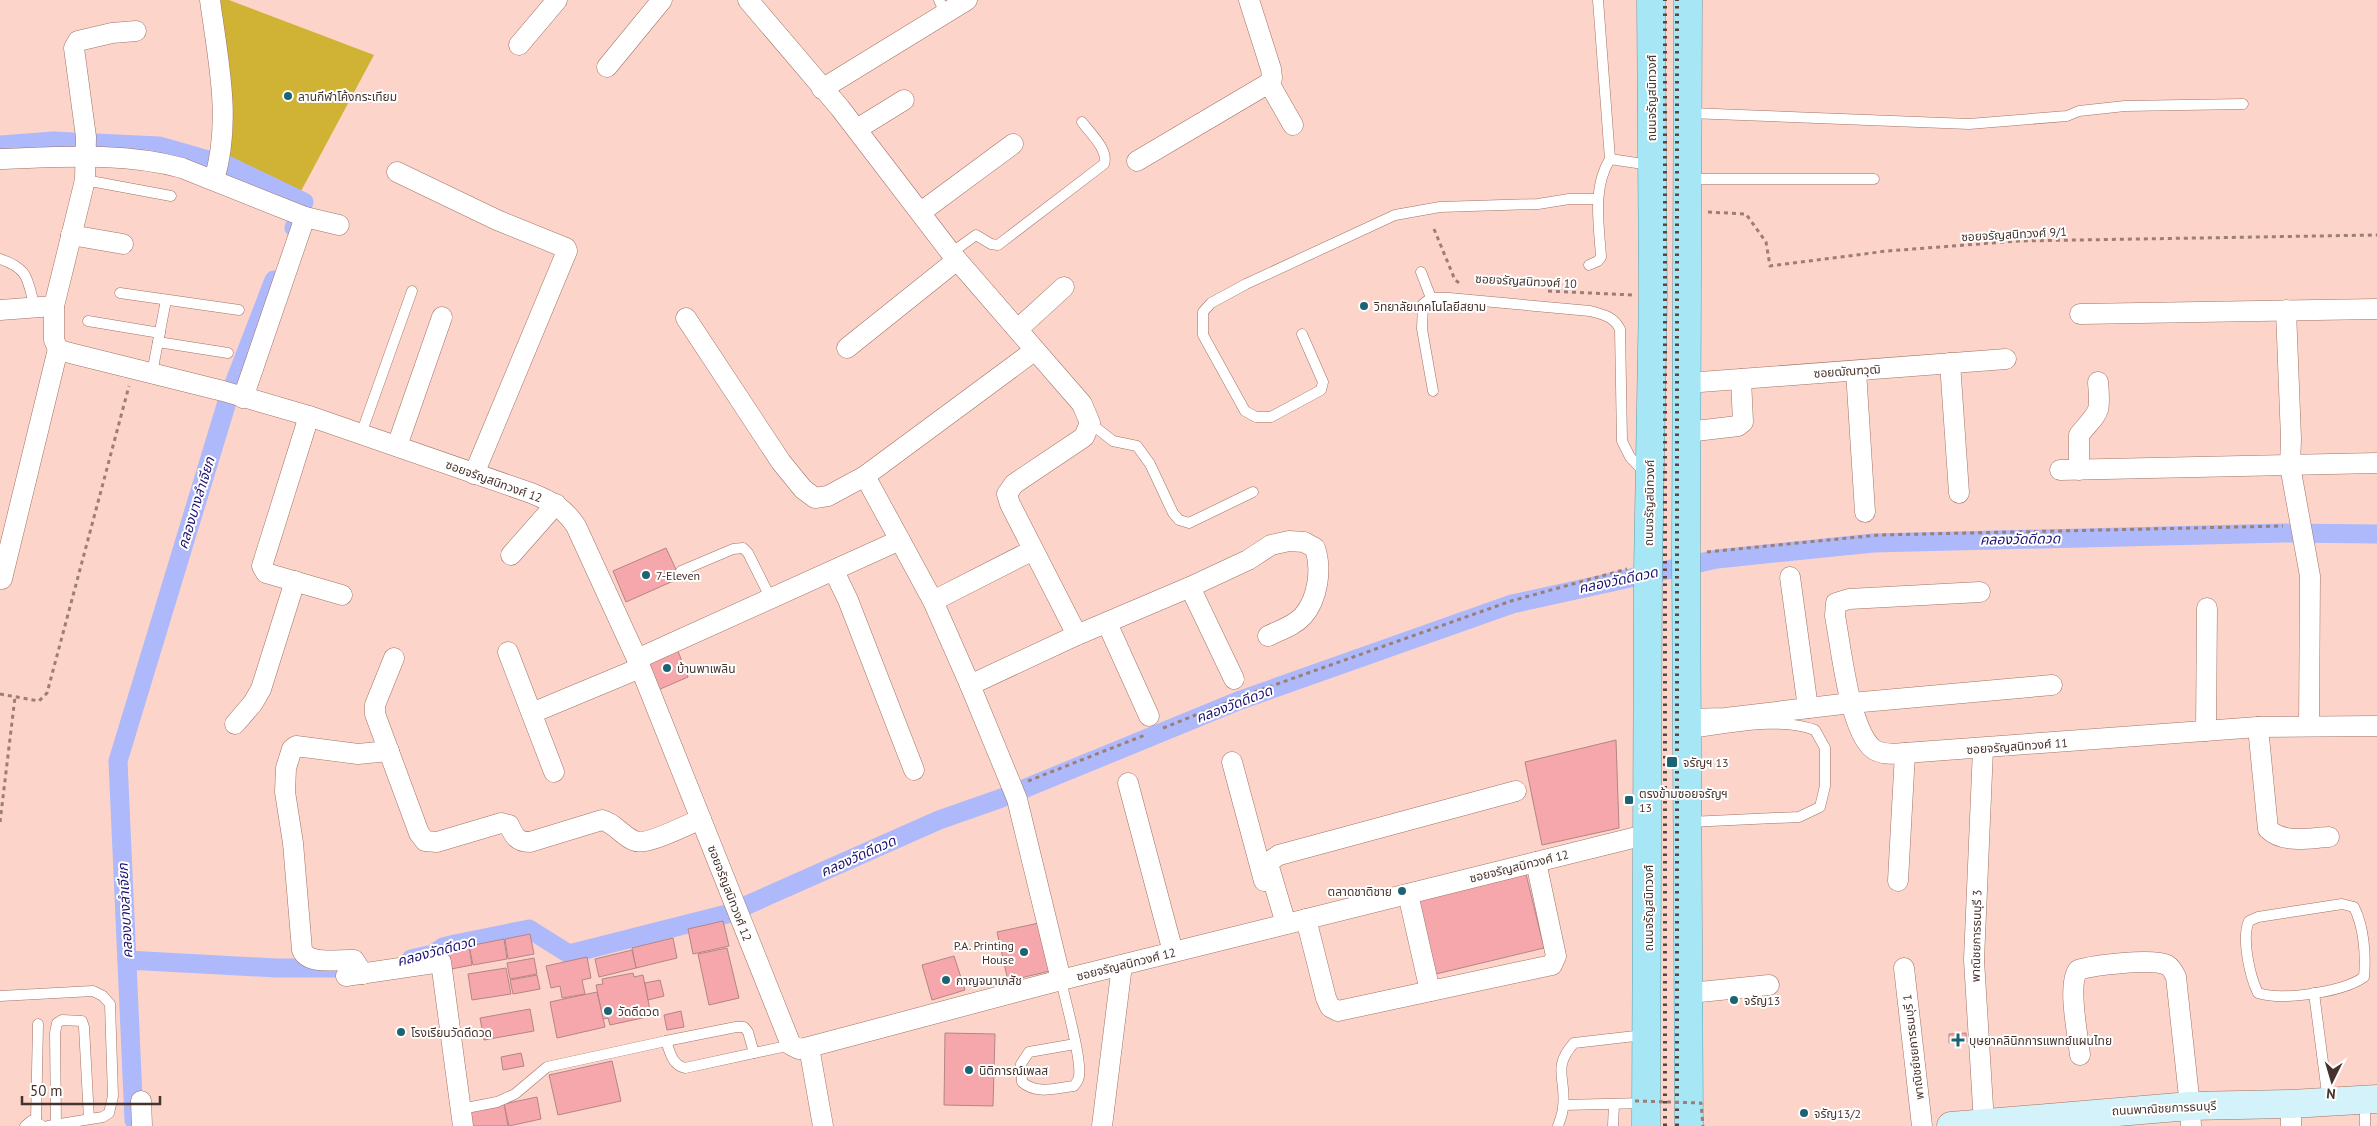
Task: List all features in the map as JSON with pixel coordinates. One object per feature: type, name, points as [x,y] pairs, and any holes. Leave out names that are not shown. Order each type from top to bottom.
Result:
[{"type":"main road","name":"ถนนจรัญสนิทวงศ์","points":[[1642,1110],[1648,1035],[1649,834],[1642,572],[1650,477],[1653,296],[1651,165],[1652,0]]},
{"type":"main road","points":[[1688,0],[1687,432],[1691,562],[1688,726],[1690,994],[1688,1126]]},
{"type":"main road","name":"ถนนพาณิชยการธนบุรี","points":[[1951,1126],[1984,1123],[2190,1116],[2291,1115],[2328,1102],[2369,1108]]},
{"type":"street","points":[[210,0],[224,106],[217,170]]},
{"type":"street","points":[[519,45],[557,0]]},
{"type":"street","points":[[607,67],[662,0]]},
{"type":"street","points":[[748,0],[791,48],[822,89],[857,130],[954,257],[1082,404],[1090,423],[1084,437],[1014,484],[1007,494],[1010,504],[1077,635]]},
{"type":"street","points":[[822,89],[942,6],[967,0]]},
{"type":"street","points":[[1137,161],[1269,83],[1272,78],[1271,69],[1249,0]]},
{"type":"street","points":[[2,579],[58,349],[45,307],[71,235],[85,180],[87,149],[74,53],[78,41],[112,33],[136,31]]},
{"type":"street","points":[[1269,83],[1293,124]]},
{"type":"street","points":[[857,130],[904,100]]},
{"type":"street","points":[[921,212],[1013,144]]},
{"type":"street","points":[[0,159],[87,149],[217,170],[299,215],[339,225]]},
{"type":"street","points":[[397,172],[497,220],[562,246],[567,251],[474,474]]},
{"type":"street","points":[[235,395],[299,215]]},
{"type":"street","points":[[71,235],[123,244]]},
{"type":"street","points":[[847,348],[954,257]]},
{"type":"street","points":[[1018,329],[1064,287]]},
{"type":"street","points":[[0,310],[45,307]]},
{"type":"street","points":[[2080,314],[2377,309]]},
{"type":"street","points":[[2286,310],[2291,439],[2290,466],[2310,576],[2309,726]]},
{"type":"street","points":[[397,446],[442,317]]},
{"type":"street","points":[[686,318],[781,462],[802,489],[815,498],[828,496],[865,476],[1034,351]]},
{"type":"street","name":"ซอยจรัญสนิทวงศ์ 12","points":[[58,349],[309,416],[532,493],[556,504],[568,513],[576,526],[638,663],[736,910],[800,1046],[1649,834]]},
{"type":"street","name":"ซอยฒัณฑวุฒิ","points":[[1687,383],[2006,358]]},
{"type":"street","points":[[1950,363],[1959,493]]},
{"type":"street","points":[[1856,371],[1865,512]]},
{"type":"street","points":[[1687,432],[1738,426],[1743,422],[1741,379]]},
{"type":"street","points":[[2098,382],[2100,408],[2097,416],[2079,435],[2069,470],[2377,463]]},
{"type":"street","points":[[309,416],[262,566],[266,573],[342,595]]},
{"type":"street","points":[[865,476],[933,601],[970,685],[1013,792],[1061,980]]},
{"type":"street","points":[[511,555],[556,504]]},
{"type":"street","points":[[532,713],[900,540]]},
{"type":"street","points":[[970,685],[1077,635],[1190,587],[1248,560],[1271,545],[1304,542],[1315,548],[1319,562],[1319,572],[1311,604],[1302,617],[1289,626],[1268,636]]},
{"type":"street","points":[[933,601],[1033,550]]},
{"type":"street","points":[[834,571],[848,600],[914,770]]},
{"type":"street","points":[[1790,577],[1808,708]]},
{"type":"street","points":[[235,724],[261,689],[295,581]]},
{"type":"street","points":[[1190,587],[1234,679]]},
{"type":"street","points":[[1851,702],[1835,616],[1836,603],[1849,598],[1980,592]]},
{"type":"street","points":[[2206,732],[2207,608]]},
{"type":"street","points":[[1107,623],[1154,726]]},
{"type":"street","points":[[508,652],[554,772]]},
{"type":"street","points":[[394,658],[375,705],[374,714],[419,833],[425,841],[431,843],[501,823],[509,824],[514,837],[522,842],[530,842],[602,820],[608,822],[634,841],[644,842],[701,819]]},
{"type":"street","points":[[1688,726],[1725,718],[1851,702],[2052,685]]},
{"type":"street","name":"ซอยจรัญสนิทวงศ์ 11","points":[[1851,702],[1865,739],[1873,750],[1889,754],[1983,749],[2258,727],[2377,726]]},
{"type":"street","points":[[2258,727],[2268,829],[2275,836],[2283,839],[2329,837]]},
{"type":"street","points":[[389,751],[358,754],[296,746],[292,749],[286,768],[285,792],[293,843],[302,950],[306,956],[313,959],[357,971],[442,962],[462,1117]]},
{"type":"street","name":"พาณิชยการธนบุรี 3","points":[[1983,749],[1974,960],[1984,1123]]},
{"type":"street","points":[[1898,881],[1905,753]]},
{"type":"street","points":[[1232,762],[1281,925]]},
{"type":"street","points":[[1128,783],[1173,952]]},
{"type":"street","points":[[1281,925],[1269,868],[1270,861],[1279,855],[1516,791]]},
{"type":"street","points":[[1306,919],[1326,998],[1330,1007],[1338,1011],[1552,965],[1556,956],[1536,862]]},
{"type":"street","points":[[1408,894],[1430,991]]},
{"type":"street","points":[[2080,1055],[2074,996],[2074,976],[2078,970],[2094,966],[2146,963],[2165,964],[2171,968],[2176,977],[2190,1116]]},
{"type":"street","points":[[1102,1126],[1122,965]]},
{"type":"street","name":"พาณิชย์ชยการธนบุรี 1","points":[[1904,968],[1922,1126]]},
{"type":"street","points":[[1690,994],[1769,985]]},
{"type":"street","points":[[800,1046],[823,1126]]},
{"type":"street","points":[[141,1101],[142,1126]]},
{"type":"lane","points":[[1589,265],[1598,261],[1601,256],[1598,199],[1601,179],[1610,159],[1598,0]]},
{"type":"lane","points":[[1689,113],[1969,124],[2067,116],[2078,110],[2125,106],[2243,104]]},
{"type":"lane","points":[[954,257],[976,234],[991,244],[998,245],[1104,164],[1106,158],[1104,151],[1082,122]]},
{"type":"lane","points":[[1610,159],[1651,165]]},
{"type":"lane","points":[[1688,179],[1874,179]]},
{"type":"lane","points":[[85,180],[171,196]]},
{"type":"lane","points":[[1302,334],[1323,382],[1321,390],[1271,417],[1256,417],[1245,411],[1204,335],[1203,312],[1211,303],[1246,284],[1395,215],[1440,207],[1538,204],[1569,198],[1598,199]]},
{"type":"lane","points":[[0,259],[17,265],[25,273],[45,307]]},
{"type":"lane","points":[[1421,272],[1431,298]]},
{"type":"lane","points":[[361,434],[412,291]]},
{"type":"lane","points":[[120,293],[240,310]]},
{"type":"lane","points":[[1433,392],[1422,323],[1423,304],[1431,298],[1590,311],[1608,316],[1615,320],[1620,329],[1622,441],[1630,457],[1650,477]]},
{"type":"lane","points":[[152,373],[166,300]]},
{"type":"lane","points":[[88,321],[228,353]]},
{"type":"lane","points":[[1090,423],[1113,441],[1137,446],[1150,464],[1174,514],[1180,520],[1189,523],[1253,492]]},
{"type":"lane","points":[[681,571],[732,548],[743,548],[748,553],[771,600]]},
{"type":"lane","points":[[1688,726],[1799,724],[1815,730],[1825,748],[1825,786],[1820,807],[1799,817],[1689,822]]},
{"type":"lane","points":[[2342,904],[2354,907],[2359,917],[2365,965],[2364,977],[2355,984],[2314,993],[2268,996],[2258,993],[2253,982],[2244,931],[2249,921],[2258,917],[2342,904]]},
{"type":"lane","points":[[1061,980],[1075,1044],[1080,1074],[1074,1086],[1041,1090],[1029,1088],[1022,1082],[1021,1064],[1029,1052],[1075,1044]]},
{"type":"lane","points":[[0,996],[93,991],[103,996],[110,1004],[112,1107],[109,1113],[103,1117],[52,1125],[56,1023],[62,1020],[82,1021],[84,1027],[89,1119]]},
{"type":"lane","points":[[2314,993],[2328,1102]]},
{"type":"lane","points":[[25,1126],[31,1121],[39,1124],[38,1024]]},
{"type":"lane","points":[[462,1117],[515,1094],[547,1067],[736,1027],[744,1027],[748,1032],[754,1053]]},
{"type":"lane","points":[[1558,1126],[1564,1106],[1560,1079],[1564,1054],[1574,1043],[1648,1035]]},
{"type":"lane","points":[[666,1041],[674,1062],[685,1068],[754,1053],[800,1046]]},
{"type":"lane","points":[[1564,1106],[1614,1104],[1642,1110]]},
{"type":"lane","points":[[1613,1126],[1614,1104]]},
{"type":"path","name":"ซอยจรัญสนิทวงศ์ 9/1","points":[[1688,211],[1746,214],[1766,242],[1770,266],[1886,251],[2018,241],[2377,235]]},
{"type":"path","name":"ซอยจรัญสนิทวงศ์ 10","points":[[1434,229],[1455,280],[1466,287]]},
{"type":"path","name":"ซอยจรัญสนิทวงศ์ 10","points":[[1544,291],[1653,296]]},
{"type":"path","points":[[0,694],[39,701],[47,693],[133,368]]},
{"type":"path","points":[[1691,562],[1879,535],[2302,531]]},
{"type":"path","points":[[1013,792],[1154,726],[1511,601],[1642,572]]},
{"type":"path","points":[[0,822],[15,697]]},
{"type":"path","points":[[1642,1110],[1701,1103],[1703,1126]]},
{"type":"shaded area","name":"ลานกีฬาโค้งกระเทียม","points":[[214,0],[229,0],[374,55],[300,193],[221,160]]},
{"type":"building","name":"7-Eleven","points":[[666,548],[680,578],[626,602],[613,571]]},
{"type":"building","name":"บ้านพาเพลิน","points":[[676,646],[688,677],[658,690],[645,658]]},
{"type":"building","points":[[1616,740],[1619,828],[1542,845],[1525,762]]},
{"type":"building","points":[[1526,874],[1544,948],[1436,974],[1418,900]]},
{"type":"building","points":[[723,921],[729,946],[693,954],[688,929]]},
{"type":"building","name":"P.A. Printing House","points":[[1039,923],[1050,971],[1008,981],[997,932]]},
{"type":"building","points":[[530,934],[534,954],[508,959],[505,939]]},
{"type":"building","points":[[673,938],[677,958],[636,968],[632,948]]},
{"type":"building","points":[[504,939],[507,959],[473,965],[469,946]]},
{"type":"building","points":[[469,946],[472,965],[446,970],[443,950]]},
{"type":"building","points":[[727,948],[739,998],[709,1005],[698,954]]},
{"type":"building","points":[[632,950],[636,968],[599,977],[595,959]]},
{"type":"building","points":[[954,956],[965,990],[932,1000],[922,965]]},
{"type":"building","points":[[587,957],[591,978],[582,980],[585,994],[562,998],[560,986],[551,988],[546,966]]},
{"type":"building","points":[[534,958],[537,974],[510,979],[507,963]]},
{"type":"building","points":[[506,968],[511,994],[472,1000],[468,974]]},
{"type":"building","points":[[633,973],[634,977],[643,975],[650,1010],[646,1011],[647,1017],[610,1025],[608,1018],[603,1019],[596,985],[603,984],[602,979]]},
{"type":"building","points":[[537,975],[540,989],[513,994],[510,980]]},
{"type":"building","points":[[660,980],[664,996],[648,1000],[645,983]]},
{"type":"building","points":[[597,992],[605,1027],[557,1038],[550,1002]]},
{"type":"building","points":[[530,1009],[534,1031],[484,1040],[480,1018]]},
{"type":"building","points":[[681,1011],[684,1027],[667,1030],[664,1015]]},
{"type":"building","name":"นิติการณ์เพลส","points":[[945,1033],[995,1034],[993,1106],[944,1105]]},
{"type":"building","name":"บุษยาคลินิกการแพทย์แผนไทย","points":[[1966,1033],[1967,1042],[1949,1043],[1949,1034]]},
{"type":"building","points":[[521,1053],[524,1066],[503,1070],[501,1057]]},
{"type":"building","points":[[612,1061],[621,1101],[558,1115],[549,1075]]},
{"type":"building","points":[[537,1097],[541,1119],[509,1126],[504,1104]]},
{"type":"building","points":[[504,1104],[508,1126],[468,1126],[466,1112]]},
{"type":"waterway","name":"คลองบางลำเจียก","points":[[0,145],[53,141],[159,146],[229,166],[304,202],[294,228]]},
{"type":"waterway","name":"คลองบางลำเจียก","points":[[134,1120],[118,761],[227,402],[274,280]]},
{"type":"waterway","name":"คลองวัดดีดวด","points":[[411,959],[433,954],[443,947],[529,929],[569,954],[727,914],[939,820],[999,799],[1238,701],[1512,604],[1717,559],[1873,543],[2285,533],[2377,534]]},
{"type":"waterway","name":"คลองวัดดีดวด","points":[[127,960],[276,968],[334,968]]},
{"type":"railway","points":[[1665,0],[1665,1126]]},
{"type":"railway","points":[[1677,0],[1677,1126]]},
{"type":"place","name":"ลานกีฬาโค้งกระเทียม","points":[[288,96]]},
{"type":"place","name":"วิทยาลัยเทคโนโลยีสยาม","points":[[1364,306]]},
{"type":"place","name":"7-Eleven","points":[[646,575]]},
{"type":"place","name":"บ้านพาเพลิน","points":[[667,668]]},
{"type":"place","name":"จรัญฯ 13","points":[[1672,762]]},
{"type":"place","name":"ตรงข้ามซอยจรัญฯ 13","points":[[1629,800]]},
{"type":"place","name":"ตลาดชาติชาย","points":[[1402,891]]},
{"type":"place","name":"P.A. Printing House","points":[[1024,952]]},
{"type":"place","name":"กาญจนาเภสัช","points":[[946,980]]},
{"type":"place","name":"จรัญ13","points":[[1734,1000]]},
{"type":"place","name":"วัดดีดวด","points":[[608,1011]]},
{"type":"place","name":"โรงเรียนวัดดีดวด","points":[[401,1032]]},
{"type":"place","name":"บุษยาคลินิกการแพทย์แผนไทย","points":[[1958,1040]]},
{"type":"place","name":"นิติการณ์เพลส","points":[[969,1070]]},
{"type":"place","name":"จรัญ13/2","points":[[1804,1113]]}]
